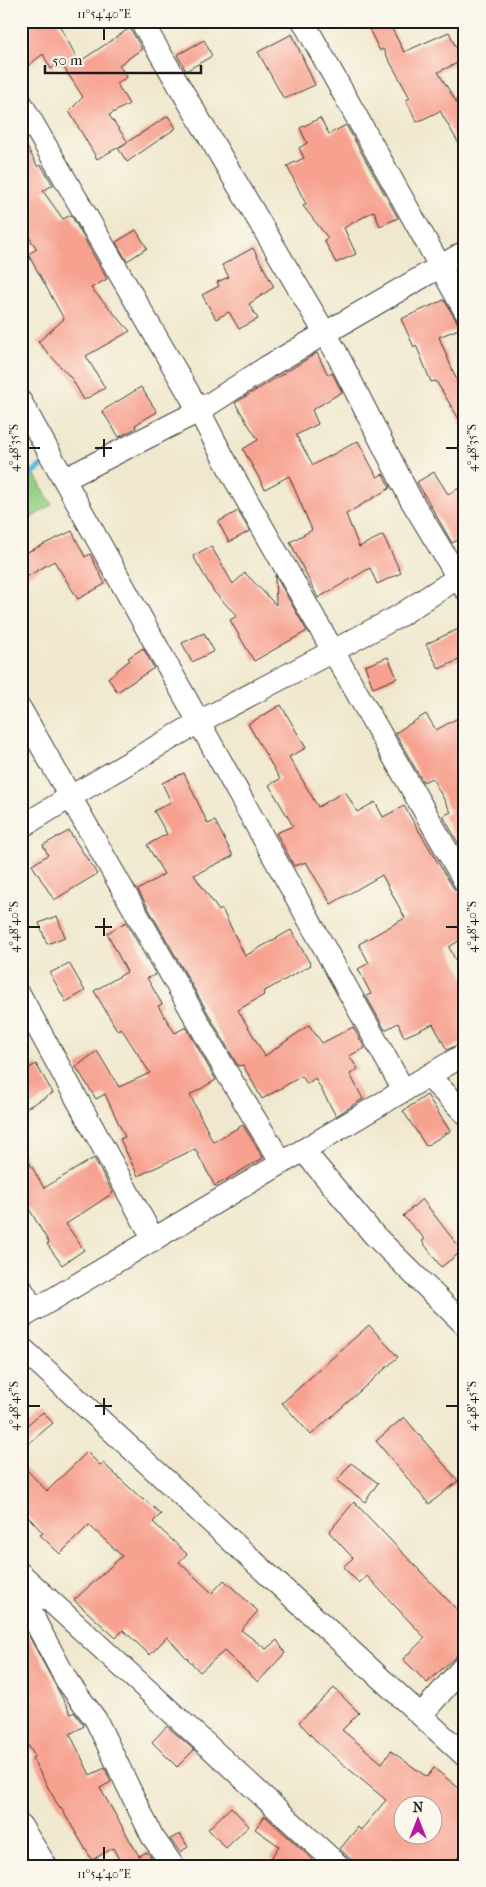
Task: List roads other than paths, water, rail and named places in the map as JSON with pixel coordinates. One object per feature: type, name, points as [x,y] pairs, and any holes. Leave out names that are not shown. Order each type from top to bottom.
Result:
[{"type":"street","points":[[21,827],[199,722],[333,650],[357,640],[463,580],[410,498],[325,334],[141,21]]},
{"type":"street","points":[[303,21],[465,311]]},
{"type":"street","points":[[21,103],[199,411],[232,474],[465,882]]},
{"type":"street","points":[[65,480],[199,411],[465,252]]},
{"type":"street","points":[[21,402],[404,1091]]},
{"type":"street","points":[[21,710],[227,1073],[281,1162]]},
{"type":"street","points":[[21,997],[154,1240]]},
{"type":"street","points":[[21,1288],[28,1314],[465,1054]]},
{"type":"street","points":[[428,1077],[465,1113]]},
{"type":"street","points":[[302,1150],[374,1234],[465,1325]]},
{"type":"street","points":[[21,1347],[465,1756]]},
{"type":"street","points":[[21,1574],[340,1866]]},
{"type":"street","points":[[21,1587],[37,1626],[67,1681],[96,1720],[152,1836],[173,1866]]},
{"type":"street","points":[[421,1715],[465,1665]]},
{"type":"street","points":[[21,1826],[46,1866]]},
{"type":"waterway","points":[[21,483],[41,466]]}]
